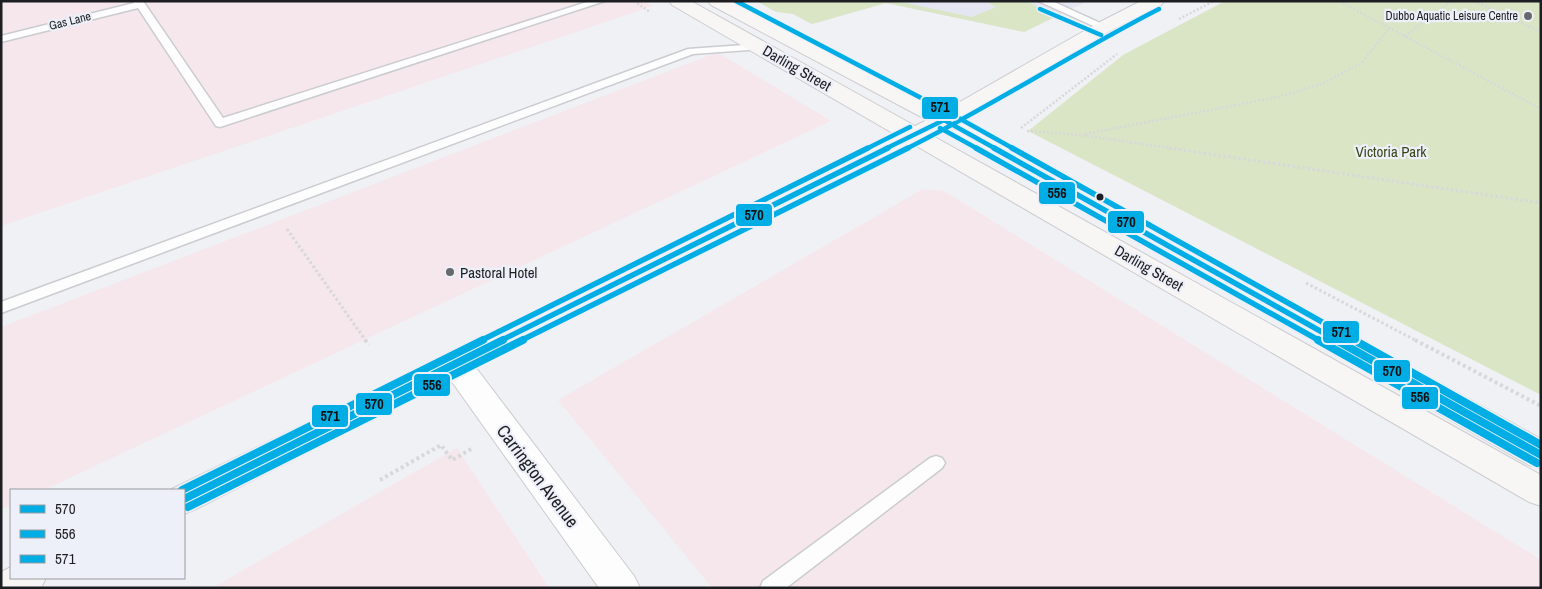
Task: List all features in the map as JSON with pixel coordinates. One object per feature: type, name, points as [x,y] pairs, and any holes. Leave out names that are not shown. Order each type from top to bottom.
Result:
[{"type":"street","name":"Darling Street","points":[[678,1],[1541,492]]},
{"type":"street","name":"Darling Street","points":[[717,1],[944,120],[1541,455]]},
{"type":"street","points":[[185,499],[944,120],[1104,27],[1155,1]]},
{"type":"street","name":"Carrington Avenue","points":[[456,364],[621,588]]},
{"type":"street","points":[[7,588],[25,579]]},
{"type":"lane","points":[[139,2],[220,123],[600,1]]},
{"type":"lane","points":[[1042,1],[1104,27]]},
{"type":"lane","name":"Gas Lane","points":[[1,38],[139,2]]},
{"type":"lane","points":[[1,308],[692,51],[758,47]]},
{"type":"lane","points":[[770,588],[936,463]]},
{"type":"path","points":[[1179,20],[1214,1]]},
{"type":"path","points":[[1339,1],[1541,110]]},
{"type":"path","points":[[1404,36],[1452,1]]},
{"type":"path","points":[[1474,1],[1541,32]]},
{"type":"path","points":[[1082,135],[1278,97],[1321,84],[1362,63],[1389,28]]},
{"type":"path","points":[[1119,53],[1019,130],[1082,135],[1541,203]]},
{"type":"path","points":[[1532,105],[1541,105]]},
{"type":"path","points":[[272,208],[369,345]]},
{"type":"path","points":[[380,480],[441,445],[452,460],[476,446]]},
{"type":"shaded area","points":[[1,1],[644,1],[653,6],[1,226]]},
{"type":"shaded area","points":[[755,1],[1088,1],[1024,32],[886,3],[812,24],[793,14]]},
{"type":"shaded area","points":[[713,54],[720,54],[831,121],[46,489],[10,489],[10,506],[1,510],[1,327]]},
{"type":"shaded area","points":[[923,189],[944,191],[1541,560],[1541,588],[712,588],[558,400]]},
{"type":"shaded area","points":[[457,448],[549,588],[212,588]]},
{"type":"green space","points":[[896,1],[972,17],[996,7],[985,1],[1026,1],[1057,16],[1024,32],[886,3],[812,24],[793,14],[776,12],[758,2]]},
{"type":"green space","name":"Victoria Park","points":[[1225,1],[1541,1],[1541,395],[1028,131],[1123,55]]},
{"type":"transit line","name":"571","points":[[736,1],[948,112],[1541,445]]},
{"type":"transit line","name":"556","points":[[1040,9],[1101,35]]},
{"type":"transit line","name":"556","points":[[188,507],[948,128],[1108,35],[1159,9]]},
{"type":"transit line","name":"570","points":[[944,120],[1541,455]]},
{"type":"transit line","name":"570","points":[[185,499],[944,120]]},
{"type":"transit line","name":"571","points":[[184,489],[910,127]]},
{"type":"transit line","name":"556","points":[[940,128],[1537,463]]},
{"type":"place","name":"Dubbo Aquatic Leisure Centre","points":[[1528,16]]},
{"type":"place","name":"Pastoral Hotel","points":[[450,272]]}]
